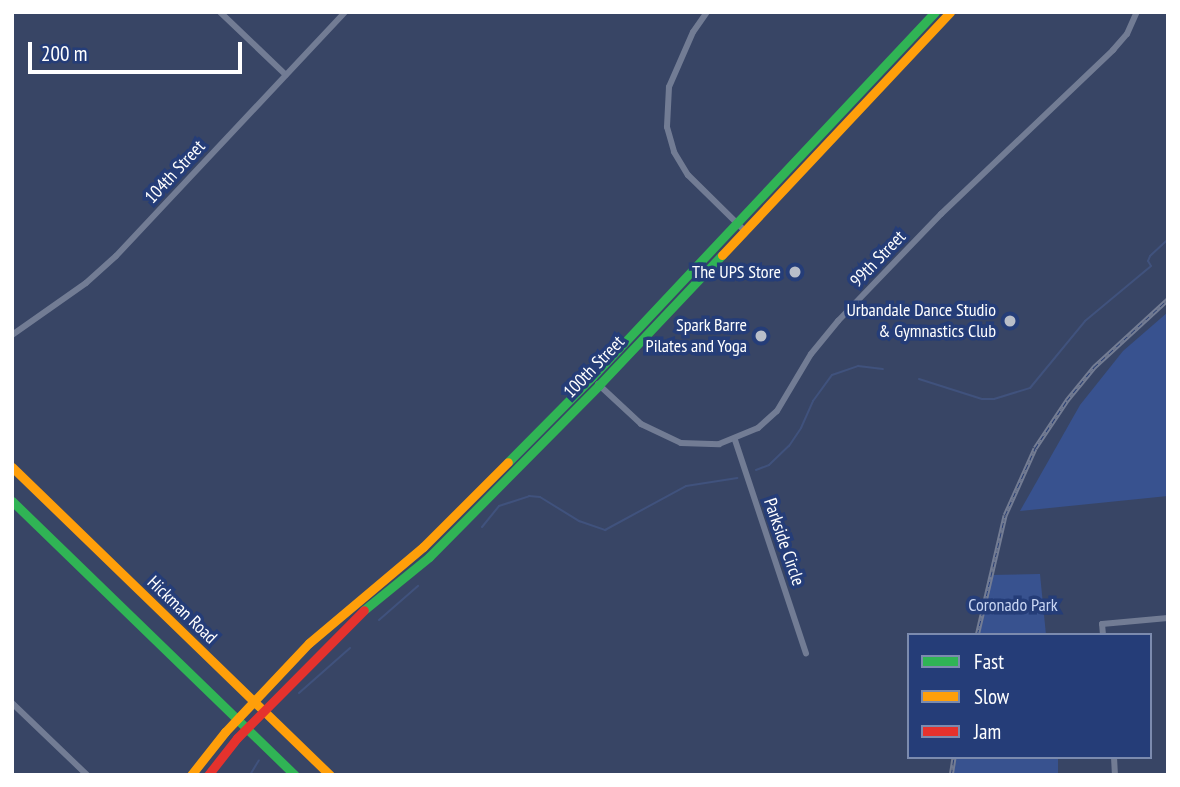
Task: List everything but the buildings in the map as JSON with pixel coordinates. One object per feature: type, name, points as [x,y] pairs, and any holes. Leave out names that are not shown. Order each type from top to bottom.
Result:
[{"type":"main road","name":"100th Street","points":[[208,775],[246,728],[354,618],[429,557],[935,12]]},
{"type":"main road","name":"100th Street","points":[[191,775],[237,719],[347,608],[423,547],[745,231],[950,12]]},
{"type":"main road","name":"Hickman Road","points":[[12,467],[330,775]]},
{"type":"main road","points":[[12,501],[295,775]]},
{"type":"street","points":[[220,12],[286,75]]},
{"type":"street","name":"104th Street","points":[[12,335],[86,283],[109,263],[345,12]]},
{"type":"street","points":[[707,12],[693,33],[674,74],[666,102],[667,127],[674,152],[688,175],[745,231]]},
{"type":"street","name":"99th Street","points":[[595,381],[641,424],[668,440],[706,446],[735,440],[758,428],[777,411],[811,354],[838,321],[941,214],[1113,50],[1127,34],[1138,12]]},
{"type":"street","name":"Parkside Circle","points":[[735,440],[806,654]]},
{"type":"street","points":[[1103,633],[1102,624],[1168,618]]},
{"type":"street","points":[[12,703],[87,775]]},
{"type":"green space","points":[[1168,312],[1168,496],[1020,511],[1080,405],[1123,351]]},
{"type":"green space","name":"Coronado Park","points":[[1040,574],[1046,633],[977,633],[989,575]]},
{"type":"green space","points":[[954,759],[1058,759],[1058,775],[954,775]]},
{"type":"waterway","points":[[919,379],[982,399],[994,399],[1030,388],[1085,321],[1151,266],[1148,261],[1150,256],[1168,239]]},
{"type":"waterway","points":[[756,470],[769,465],[789,446],[801,428],[813,401],[832,375],[858,366],[883,369]]},
{"type":"waterway","points":[[482,527],[499,506],[529,496],[540,497],[579,521],[605,530],[686,486],[737,478]]},
{"type":"waterway","points":[[379,620],[418,586]]},
{"type":"waterway","points":[[299,693],[350,648]]},
{"type":"waterway","points":[[250,775],[259,760]]},
{"type":"railway","points":[[977,633],[1005,515],[1035,448],[1067,400],[1094,367],[1168,299]]},
{"type":"railway","points":[[951,775],[954,759]]},
{"type":"traffic: fast","points":[[508,462],[592,377],[935,12]]},
{"type":"traffic: fast","points":[[364,610],[429,557],[599,385],[722,255]]},
{"type":"traffic: fast","points":[[12,501],[295,775]]},
{"type":"traffic: slow","points":[[722,255],[950,12]]},
{"type":"traffic: slow","points":[[191,775],[225,732],[309,643],[423,547],[508,462]]},
{"type":"traffic: slow","points":[[12,467],[330,775]]},
{"type":"traffic: jam","points":[[208,775],[237,738],[364,610]]},
{"type":"place","name":"The UPS Store","points":[[795,272]]},
{"type":"place","name":"Urbandale Dance Studio & Gymnastics Club","points":[[1010,321]]},
{"type":"place","name":"Spark Barre Pilates and Yoga","points":[[761,336]]}]
